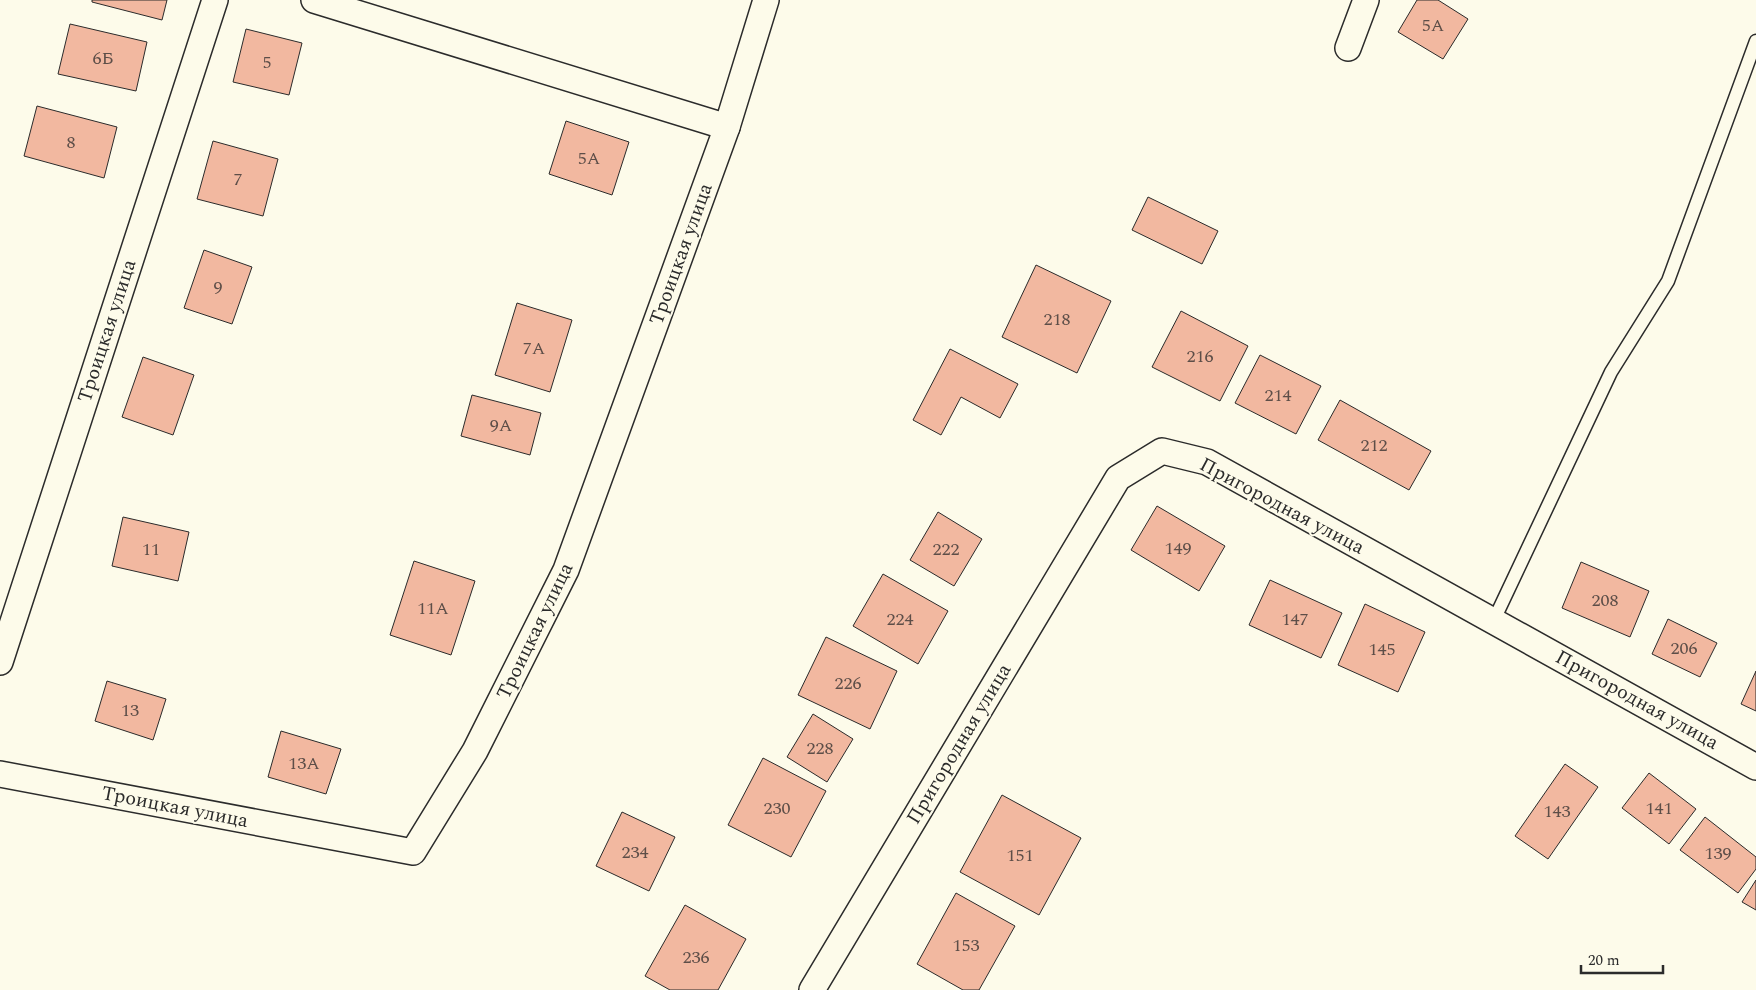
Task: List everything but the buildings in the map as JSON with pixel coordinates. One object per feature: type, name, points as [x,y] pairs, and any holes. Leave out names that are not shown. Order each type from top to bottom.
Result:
[{"type":"street","name":"Троицкая улица","points":[[0,662],[215,0]]},
{"type":"street","points":[[314,0],[727,127]]},
{"type":"street","name":"Троицкая улица","points":[[0,774],[413,852],[474,751],[566,570],[727,127],[766,0]]},
{"type":"street","points":[[1348,48],[1366,0]]},
{"type":"street","name":"Пригородная улица","points":[[812,990],[1118,478],[1162,451],[1207,462],[1756,767]]},
{"type":"lane","points":[[1494,620],[1611,372],[1668,281],[1756,41]]}]
